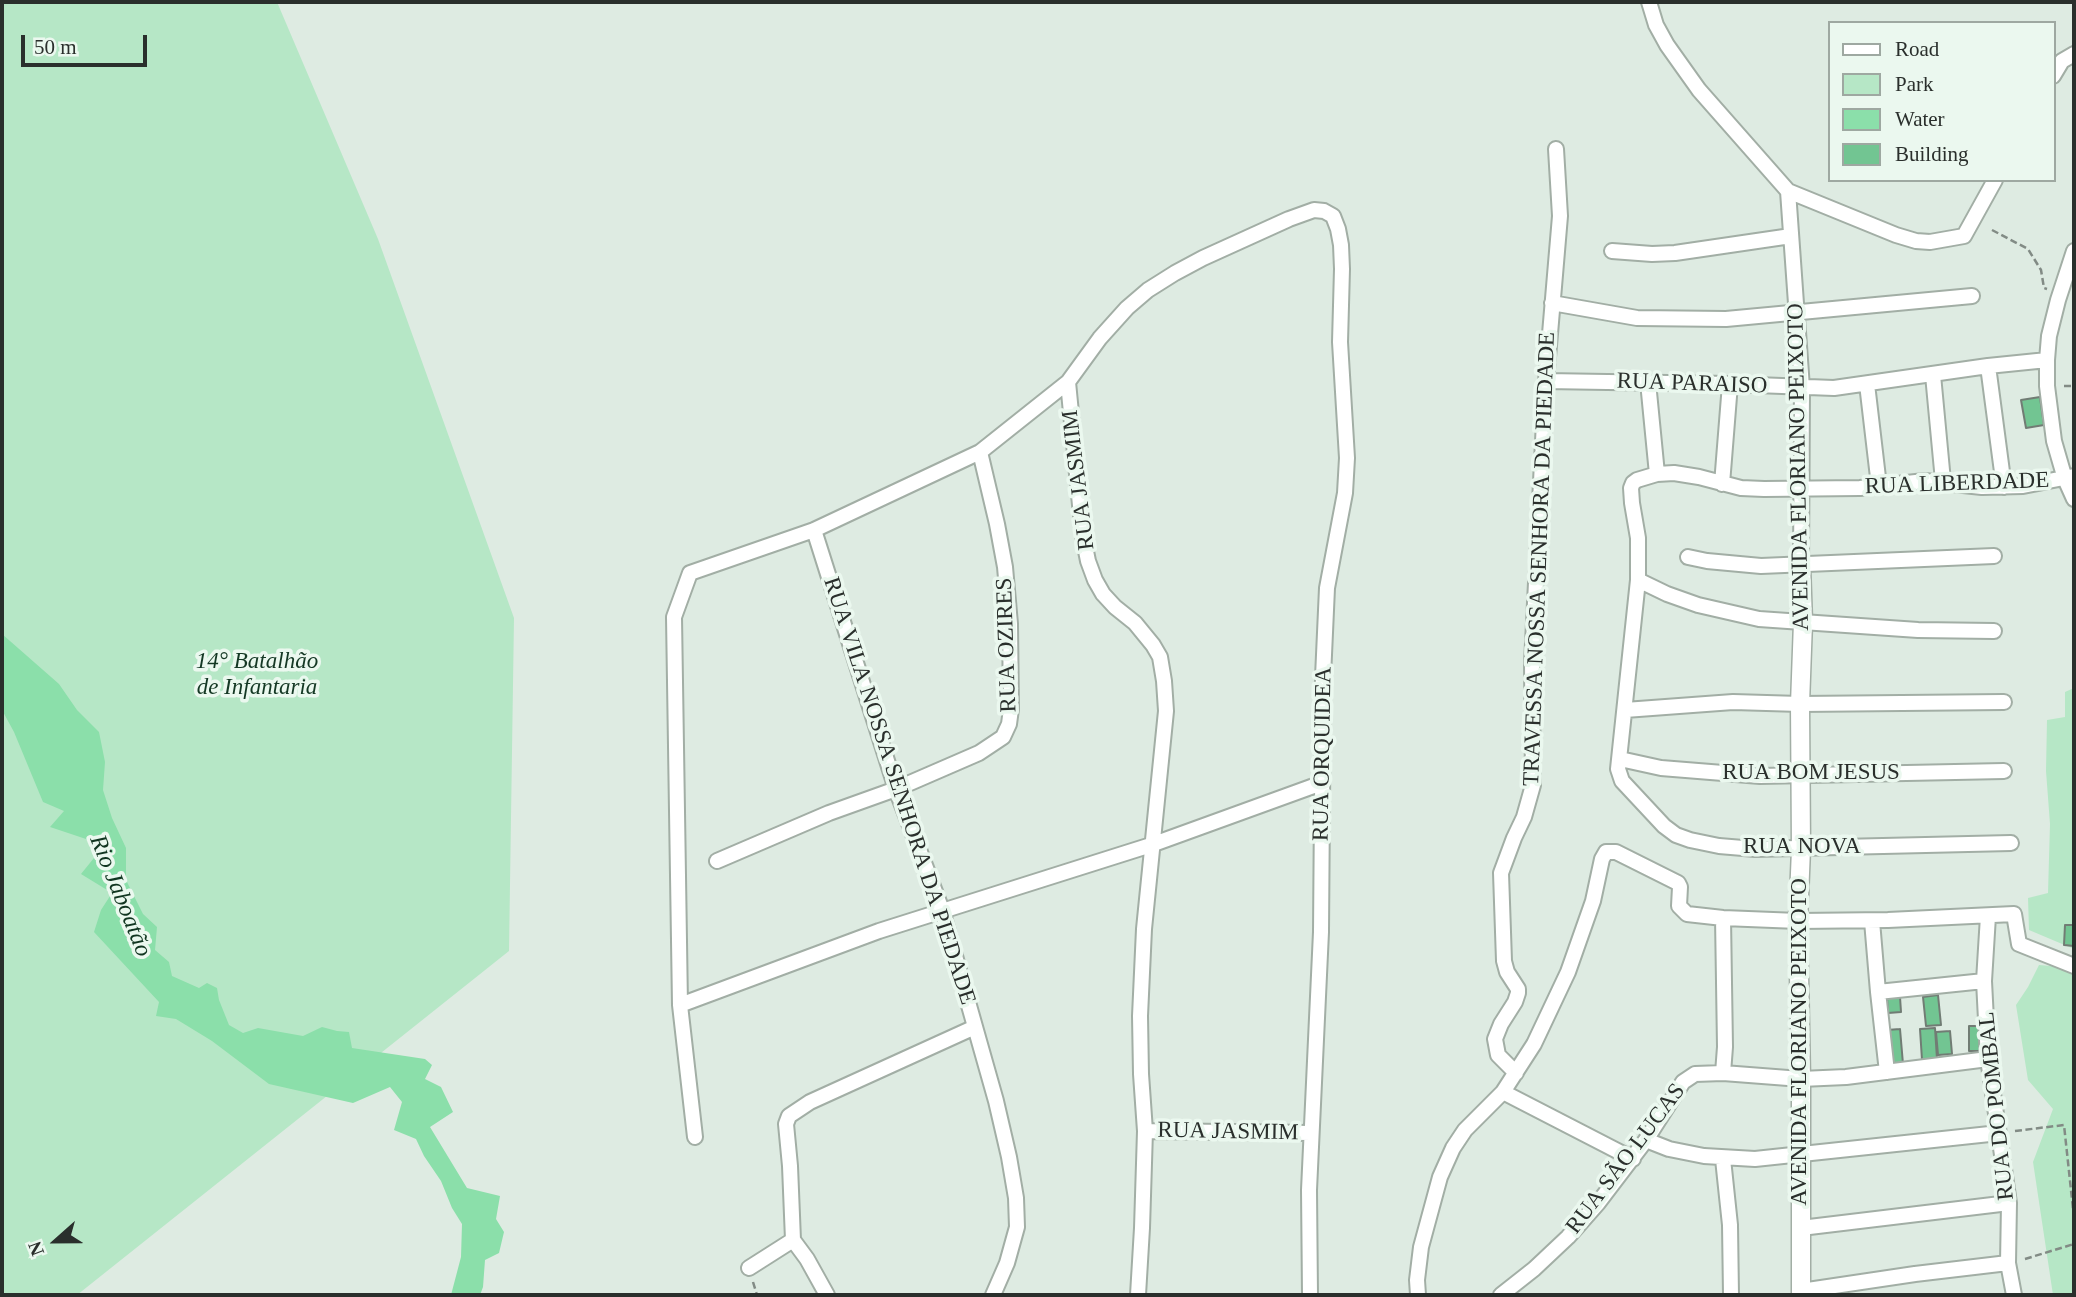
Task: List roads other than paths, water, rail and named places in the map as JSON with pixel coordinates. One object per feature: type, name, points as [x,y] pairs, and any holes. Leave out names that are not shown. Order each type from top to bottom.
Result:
[{"type":"street","points":[[1649,2],[1656,25],[1667,45],[1699,90],[1788,191],[1896,235],[1930,242],[1964,236],[1994,182]]},
{"type":"street","points":[[2055,73],[2062,61],[2074,54]]},
{"type":"street","name":"TRAVESSA NOSSA SENHORA DA PIEDADE","points":[[1516,1073],[1498,1055],[1495,1040],[1518,993],[1504,961],[1502,873],[1524,817],[1533,785],[1532,663],[1546,381],[1560,216],[1556,149]]},
{"type":"street","name":"AVENIDA FLORIANO PEIXOTO","points":[[1788,191],[1802,388],[1803,622],[1798,920],[1801,1293]]},
{"type":"street","name":"RUA ORQUIDEA","points":[[1068,382],[1086,355],[1128,308],[1174,273],[1303,213],[1314,210],[1333,216],[1338,229],[1342,269],[1340,341],[1347,458],[1345,493],[1327,588],[1321,932],[1308,1247],[1310,1295]]},
{"type":"street","points":[[1612,251],[1675,253],[1791,236]]},
{"type":"street","points":[[2074,251],[2049,336],[2047,360],[2047,386],[2054,441],[2070,477],[2074,499]]},
{"type":"street","points":[[1552,303],[1637,318],[1726,319],[1972,296]]},
{"type":"street","name":"RUA PARAISO","points":[[1546,381],[1802,388],[1867,384],[2047,360]]},
{"type":"street","points":[[1988,366],[2004,487]]},
{"type":"street","points":[[1933,375],[1943,481]]},
{"type":"street","points":[[695,1137],[680,1004],[674,617],[690,573],[814,530],[980,452],[1068,382]]},
{"type":"street","name":"RUA JASMIM","points":[[1068,382],[1083,536],[1088,561],[1103,594],[1146,635],[1160,657],[1163,668],[1166,711],[1151,845],[1140,1016],[1145,1131],[1138,1295]]},
{"type":"street","points":[[1648,382],[1657,474]]},
{"type":"street","points":[[1722,484],[1730,384]]},
{"type":"street","points":[[1867,384],[1879,486]]},
{"type":"street","name":"RUA OZIRES","points":[[717,861],[806,822],[896,789],[979,753],[1003,737],[1009,724],[1012,685],[1010,624],[998,524],[980,452]]},
{"type":"street","name":"RUA LIBERDADE","points":[[1638,580],[1638,538],[1631,495],[1633,483],[1657,474],[1675,473],[1699,477],[1741,488],[1802,489],[1943,481],[1982,487],[2004,487],[2070,477]]},
{"type":"street","name":"RUA VILA NOSSA SENHORA DA PIEDADE","points":[[814,530],[896,789],[943,910],[996,1101],[1016,1198],[1017,1227],[1007,1264],[993,1295]]},
{"type":"street","points":[[1688,557],[1751,565],[1801,565],[1994,556]]},
{"type":"street","points":[[1620,759],[1638,580],[1667,594],[1726,613],[1759,619],[1918,631],[1994,631]]},
{"type":"street","points":[[1625,710],[1733,702],[2004,702]]},
{"type":"street","name":"RUA BOM JESUS","points":[[1620,759],[1661,768],[1760,776],[2004,771]]},
{"type":"street","name":"RUA NOVA","points":[[1620,759],[1619,776],[1627,788],[1664,826],[1676,835],[1690,840],[1755,849],[2011,843]]},
{"type":"street","points":[[680,1004],[879,931],[1151,845],[1322,783]]},
{"type":"street","points":[[1418,1295],[1420,1247],[1440,1177],[1453,1148],[1465,1130],[1503,1092],[1534,1044],[1568,972],[1593,901],[1605,852],[1616,852],[1675,880],[1680,884],[1678,901],[1682,911],[1694,915],[1872,921],[2014,914],[2018,944],[2074,966]]},
{"type":"street","name":"RUA DO POMBAL","points":[[1988,916],[1984,981],[1988,1059],[2009,1203],[2008,1264],[2014,1295]]},
{"type":"street","points":[[1723,918],[1723,1073],[1801,1079],[1988,1059]]},
{"type":"street","points":[[1872,921],[1886,1072]]},
{"type":"street","points":[[1878,992],[1984,981]]},
{"type":"street","points":[[827,1295],[793,1240],[786,1124],[789,1116],[810,1102],[975,1027]]},
{"type":"street","name":"RUA SÃO LUCAS","points":[[1502,1295],[1568,1237],[1598,1203],[1633,1159],[1688,1078],[1695,1074],[1723,1073]]},
{"type":"street","points":[[1503,1092],[1633,1159]]},
{"type":"street","name":"RUA JASMIM","points":[[1145,1131],[1311,1133]]},
{"type":"street","points":[[1646,1140],[1669,1149],[1723,1159],[1755,1159],[1999,1133]]},
{"type":"street","points":[[1723,1159],[1730,1224],[1731,1295]]},
{"type":"street","points":[[1801,1228],[2009,1203]]},
{"type":"street","points":[[749,1268],[793,1240]]},
{"type":"street","points":[[1801,1293],[1937,1271],[2008,1264]]},
{"type":"water","name":"Rio Jaboatão","points":[[2,634],[59,684],[77,710],[99,732],[105,762],[103,790],[126,848],[126,880],[143,914],[157,927],[155,950],[169,962],[172,976],[199,988],[207,983],[217,988],[229,1025],[243,1033],[258,1028],[303,1036],[322,1027],[349,1032],[352,1048],[425,1059],[432,1065],[425,1079],[441,1087],[453,1112],[430,1127],[467,1188],[500,1196],[496,1219],[504,1232],[499,1253],[485,1260],[480,1295],[451,1295],[461,1257],[462,1224],[416,1139],[394,1130],[402,1102],[390,1087],[353,1103],[269,1084],[212,1041],[176,1019],[156,1016],[159,1002],[94,932],[101,910],[112,893],[81,874],[98,853],[86,839],[50,827],[64,811],[43,802],[2,710]]},
{"type":"park label","name":"14° Batalhão de Infantaria","points":[[257,675]]}]
